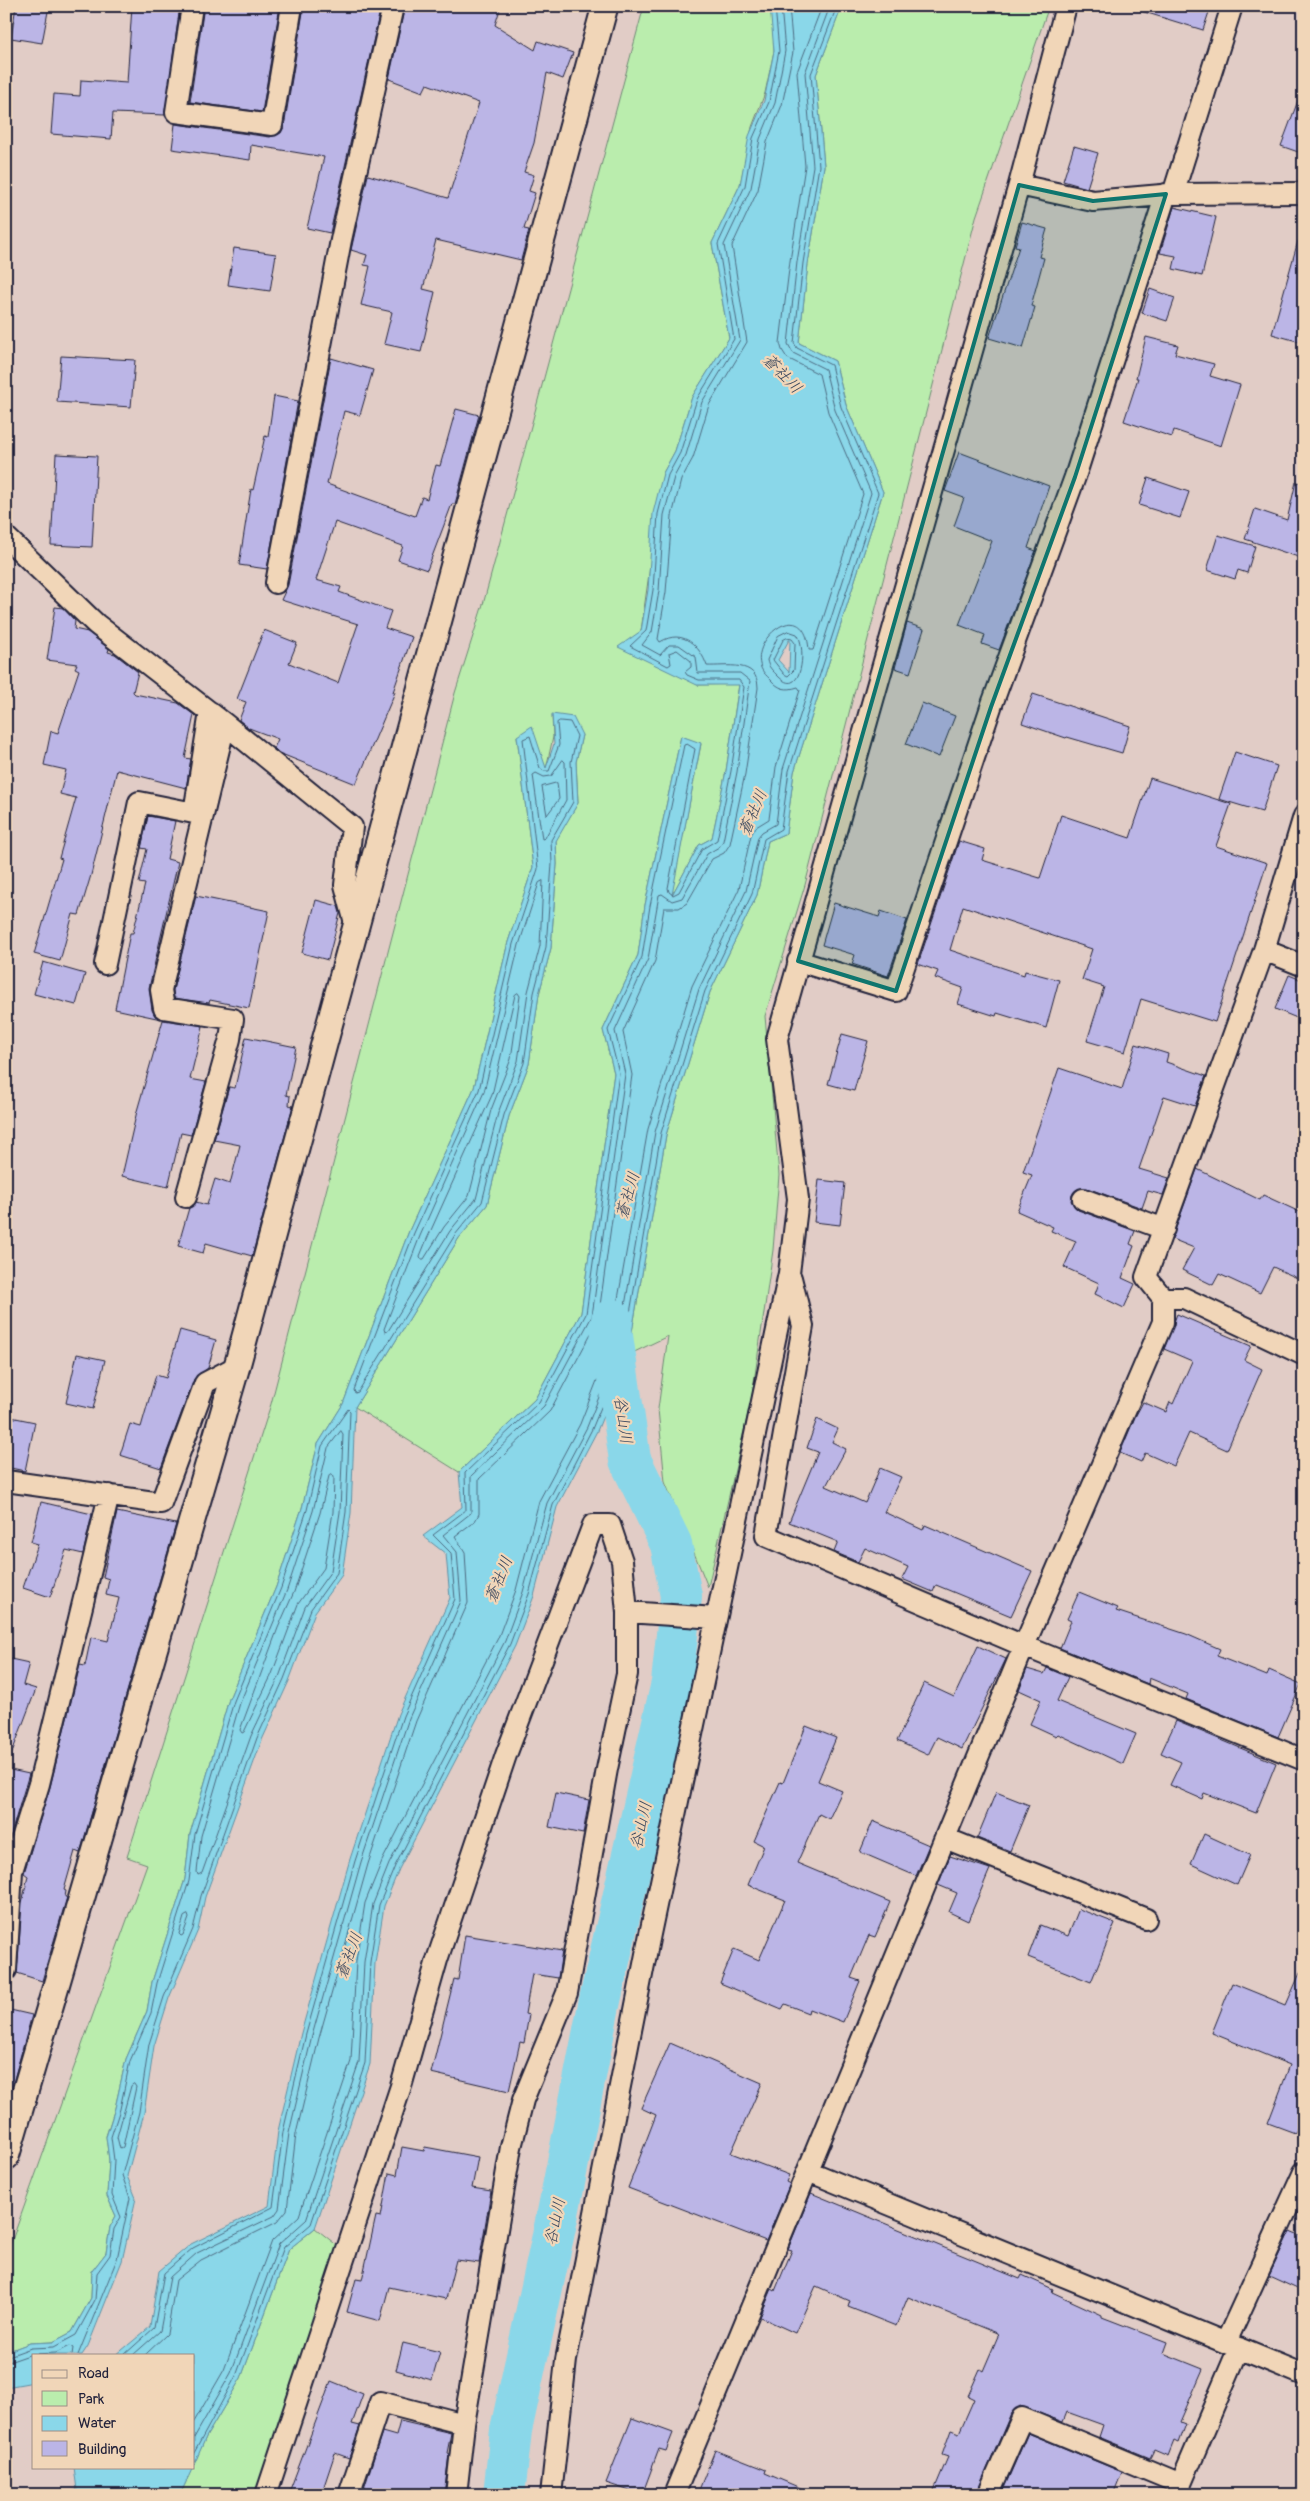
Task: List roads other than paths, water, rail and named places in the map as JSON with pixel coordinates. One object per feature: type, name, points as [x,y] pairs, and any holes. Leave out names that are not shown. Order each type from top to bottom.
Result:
[{"type":"street","points":[[192,6],[176,112],[272,125],[292,6]]},
{"type":"street","points":[[276,582],[341,240],[393,6]]},
{"type":"street","points":[[6,2157],[237,1366],[606,6]]},
{"type":"street","points":[[551,2495],[566,2360],[650,1934],[789,1273],[798,1199],[777,1039],[1019,185],[1066,6]]},
{"type":"street","points":[[798,961],[896,991],[991,707],[1076,477],[1232,6]]},
{"type":"street","points":[[1019,185],[1093,201],[1169,194],[1304,193]]},
{"type":"street","points":[[6,537],[96,624],[217,718],[352,827],[345,885],[356,927]]},
{"type":"street","points":[[105,964],[139,802],[194,813],[217,718]]},
{"type":"street","points":[[186,1197],[230,1039],[233,1019],[164,1008],[161,990],[217,718]]},
{"type":"street","points":[[674,2495],[1024,1646],[1163,1322],[1163,1298],[1146,1277],[1264,950],[1304,816]]},
{"type":"street","points":[[1264,950],[1304,966]]},
{"type":"street","points":[[1083,1199],[1164,1229]]},
{"type":"street","points":[[789,1273],[803,1326],[766,1536],[1024,1646],[1304,1760]]},
{"type":"street","points":[[1163,1298],[1184,1298],[1304,1355]]},
{"type":"street","points":[[6,1481],[161,1503],[205,1383],[237,1366]]},
{"type":"street","points":[[6,1970],[12,1871],[39,1784],[109,1496]]},
{"type":"street","points":[[266,2495],[402,2083],[437,1960],[506,1755],[594,1525],[610,1525],[622,1562],[627,1612],[627,1674],[607,1769],[567,1993],[523,2100],[511,2147],[464,2424],[456,2495]]},
{"type":"street","points":[[627,1612],[716,1618]]},
{"type":"street","points":[[945,1838],[1146,1919]]},
{"type":"street","points":[[808,2171],[1304,2375]]},
{"type":"street","points":[[988,2495],[1022,2418],[1179,2489],[1232,2345],[1304,2172]]},
{"type":"street","points":[[349,2495],[380,2402],[464,2424]]},
{"type":"water","name":"蒼社川","points":[[770,6],[842,6],[816,75],[824,166],[808,264],[799,343],[835,361],[846,405],[883,492],[794,772],[786,833],[768,841],[757,895],[710,992],[666,1135],[628,1355],[597,1431],[557,1507],[534,1596],[515,1646],[399,1869],[384,1906],[375,1963],[370,2064],[315,2228],[289,2249],[241,2378],[206,2437],[195,2463],[195,2354],[117,2354],[150,2327],[159,2271],[191,2244],[269,2206],[278,2131],[301,2033],[350,1859],[398,1714],[450,1598],[446,1554],[423,1536],[462,1507],[459,1472],[535,1399],[581,1313],[614,1073],[603,1030],[638,955],[645,905],[681,736],[701,743],[672,895],[699,845],[712,838],[726,771],[739,685],[697,685],[618,647],[641,631],[648,590],[653,513],[663,473],[675,451],[692,397],[729,338],[712,243],[740,185],[749,136],[764,101],[774,51]],"holes":[[[790,640],[789,672],[778,660]]]},
{"type":"water","points":[[552,714],[573,717],[582,735],[576,762],[578,803],[556,841],[557,864],[551,948],[539,994],[529,1064],[509,1116],[487,1205],[459,1238],[355,1407],[351,1513],[342,1575],[315,1612],[289,1681],[262,1740],[205,1897],[198,1930],[169,1998],[154,2046],[144,2113],[127,2176],[136,2198],[122,2261],[88,2346],[83,2354],[32,2354],[32,2382],[6,2387],[6,2352],[30,2343],[53,2342],[72,2332],[91,2298],[92,2271],[106,2253],[110,2227],[116,2216],[107,2196],[109,2160],[106,2137],[115,2108],[126,2059],[147,2011],[152,1982],[185,1879],[190,1834],[229,1699],[276,1587],[302,1508],[318,1444],[343,1404],[409,1231],[474,1088],[508,942],[533,867],[517,736],[532,726],[546,768],[554,744]]},
{"type":"water","points":[[74,2468],[193,2468],[180,2495],[63,2495],[77,2490]]},
{"type":"waterway","name":"谷山川","points":[[504,2495],[511,2430],[558,2213],[600,2000],[672,1683],[681,1596],[671,1544],[630,1460],[611,1329],[612,1320]]}]
